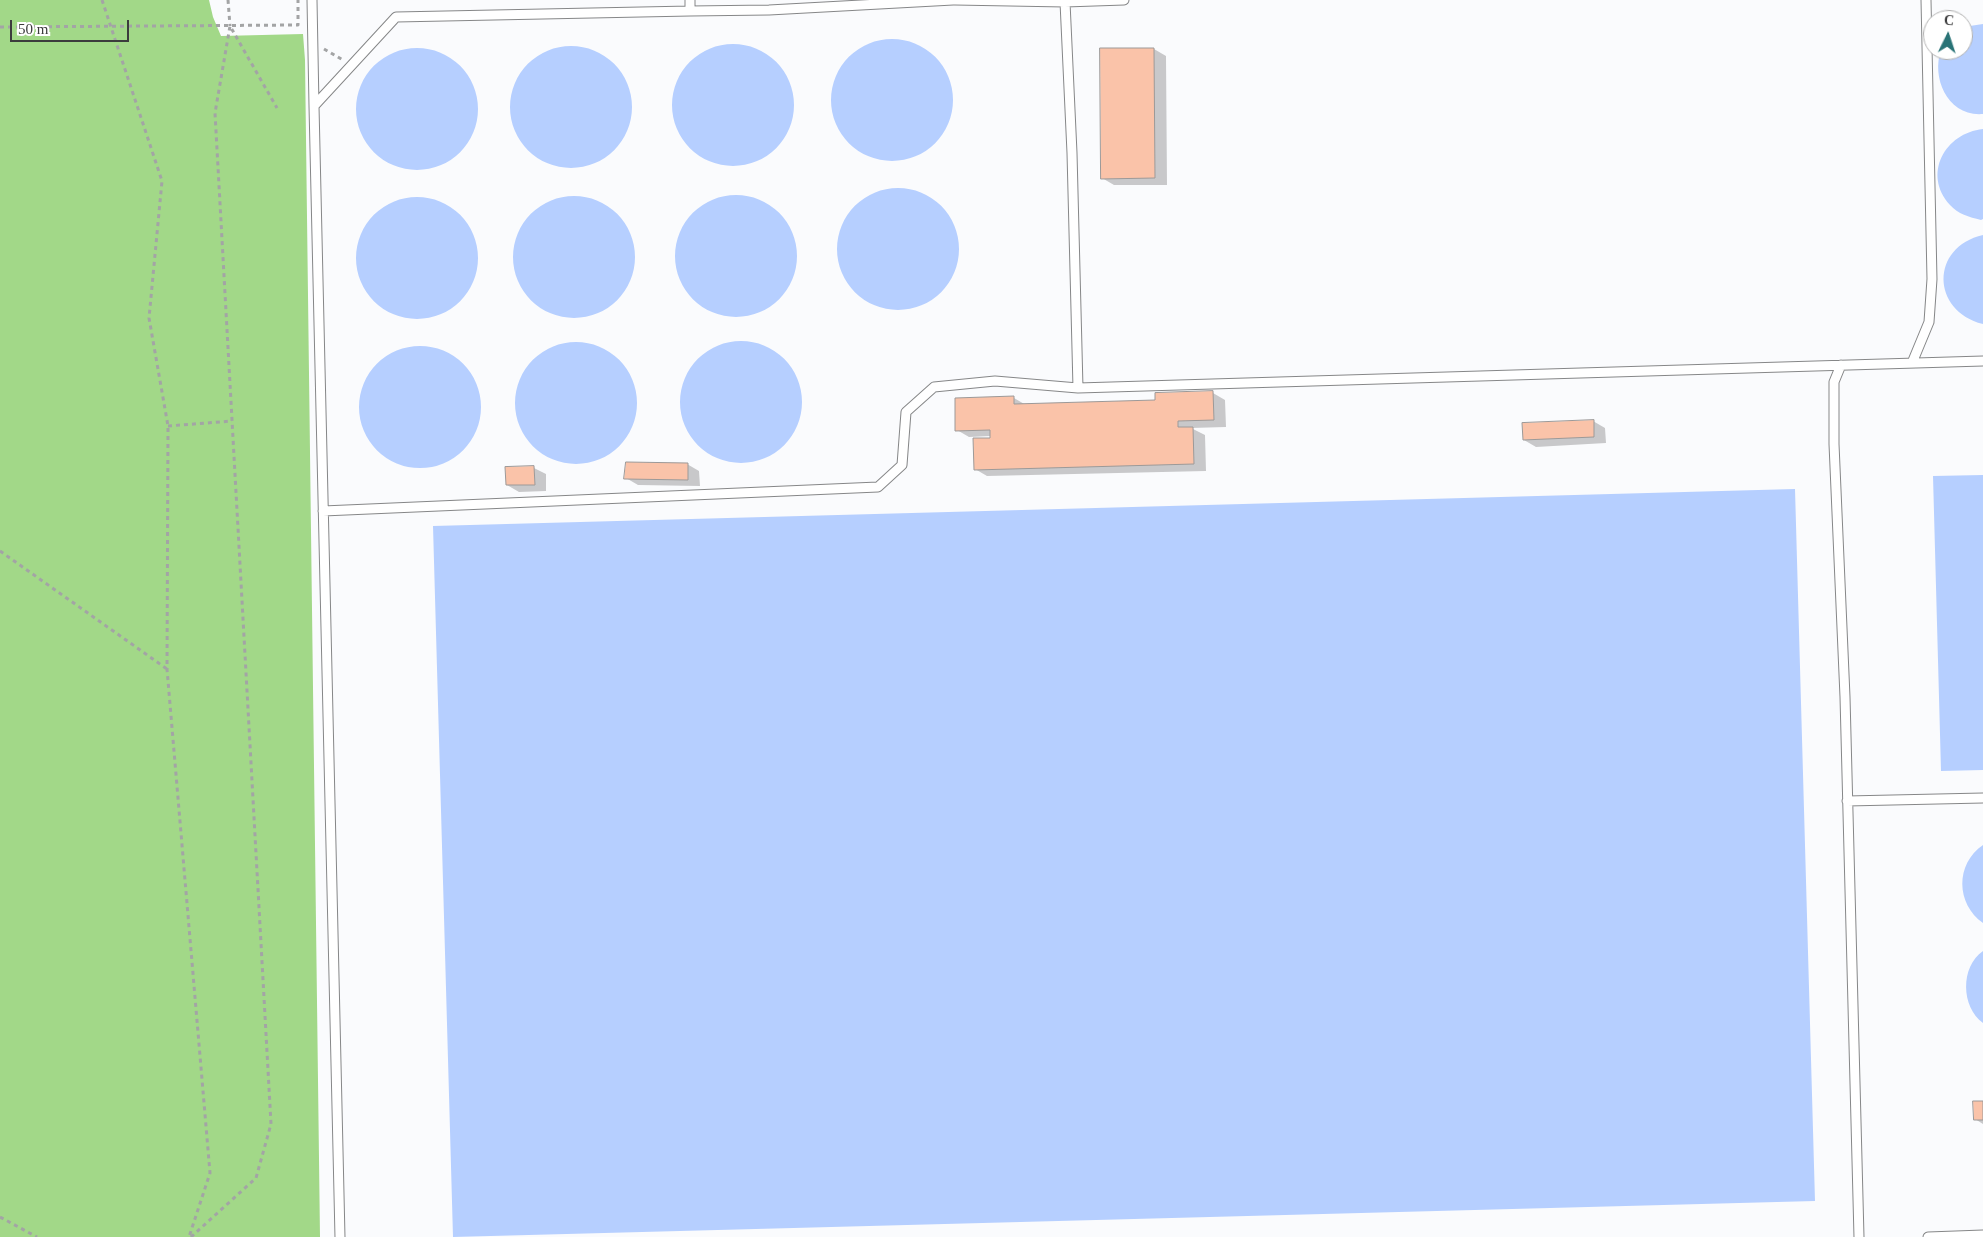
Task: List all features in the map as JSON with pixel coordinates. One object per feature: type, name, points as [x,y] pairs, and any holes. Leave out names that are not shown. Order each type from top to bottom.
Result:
[{"type":"lane","points":[[312,0],[340,1237]]},
{"type":"lane","points":[[690,0],[690,10]]},
{"type":"lane","points":[[314,106],[396,17],[769,10],[954,0],[1065,2],[1124,0]]},
{"type":"lane","points":[[1912,363],[1929,322],[1932,279],[1926,0]]},
{"type":"lane","points":[[1065,2],[1072,152],[1078,388]]},
{"type":"lane","points":[[323,511],[878,487],[902,465],[906,412],[934,387],[995,380],[1078,388],[1983,361]]},
{"type":"lane","points":[[1842,366],[1834,382],[1834,444],[1845,697],[1859,1237]]},
{"type":"lane","points":[[1847,801],[1983,798]]},
{"type":"lane","points":[[1928,1237],[1983,1235]]},
{"type":"path","points":[[102,0],[162,182],[149,318],[168,426],[167,669],[210,1173],[190,1237]]},
{"type":"path","points":[[190,1237],[256,1178],[271,1124],[215,113],[230,26],[228,0]]},
{"type":"path","points":[[0,27],[111,28],[298,25],[298,0]]},
{"type":"path","points":[[230,26],[277,108]]},
{"type":"path","points":[[313,42],[352,65]]},
{"type":"path","points":[[168,426],[232,421]]},
{"type":"path","points":[[0,551],[167,669]]},
{"type":"path","points":[[0,1217],[36,1237]]},
{"type":"green space","points":[[0,0],[209,0],[213,17],[221,36],[303,34],[305,60],[320,1237],[0,1237]]},
{"type":"water","points":[[1983,24],[1983,114],[1971,113],[1960,109],[1952,102],[1945,94],[1938,72],[1938,60],[1973,60],[1973,26]]},
{"type":"water","points":[[892,39],[916,43],[935,57],[949,76],[953,100],[949,124],[935,143],[916,157],[892,161],[868,157],[849,143],[835,124],[831,100],[835,76],[849,57],[868,43]]},
{"type":"water","points":[[733,44],[757,48],[776,62],[790,81],[794,105],[790,129],[776,148],[757,162],[733,166],[709,162],[690,148],[676,129],[672,105],[676,81],[690,62],[709,48]]},
{"type":"water","points":[[571,46],[595,50],[614,64],[628,83],[632,107],[628,131],[614,150],[595,164],[571,168],[547,164],[528,150],[514,131],[510,107],[514,83],[528,64],[547,50]]},
{"type":"water","points":[[417,48],[441,52],[460,66],[474,85],[478,109],[474,133],[460,152],[441,166],[417,170],[393,166],[374,152],[360,133],[356,109],[360,85],[374,66],[393,52]]},
{"type":"water","points":[[1983,129],[1983,219],[1981,220],[1960,213],[1950,205],[1942,193],[1938,181],[1938,168],[1948,147],[1958,138],[1970,132]]},
{"type":"water","points":[[898,188],[922,192],[941,206],[955,225],[959,249],[955,273],[941,292],[922,306],[898,310],[874,306],[855,292],[841,273],[837,249],[841,225],[855,206],[874,192]]},
{"type":"water","points":[[736,195],[760,199],[779,213],[793,232],[797,256],[793,280],[779,299],[760,313],[736,317],[712,313],[693,299],[679,280],[675,256],[679,232],[693,213],[712,199]]},
{"type":"water","points":[[574,196],[598,200],[617,214],[631,233],[635,257],[631,281],[617,300],[598,314],[574,318],[550,314],[531,300],[517,281],[513,257],[517,233],[531,214],[550,200]]},
{"type":"water","points":[[417,197],[441,201],[460,215],[474,234],[478,258],[474,282],[460,301],[441,315],[417,319],[393,315],[374,301],[360,282],[356,258],[360,234],[374,215],[393,201]]},
{"type":"water","points":[[1983,235],[1983,324],[1966,317],[1954,306],[1946,293],[1944,279],[1946,265],[1953,252],[1966,242]]},
{"type":"water","points":[[741,341],[765,345],[784,359],[798,378],[802,402],[798,426],[784,445],[765,459],[741,463],[717,459],[698,445],[684,426],[680,402],[684,378],[698,359],[717,345]]},
{"type":"water","points":[[576,342],[600,346],[619,360],[633,379],[637,403],[633,427],[619,446],[600,460],[576,464],[552,460],[533,446],[519,427],[515,403],[519,379],[533,360],[552,346]]},
{"type":"water","points":[[420,346],[444,350],[463,364],[477,383],[481,407],[477,431],[463,450],[444,464],[420,468],[396,464],[377,450],[363,431],[359,407],[363,383],[377,364],[396,350]]},
{"type":"water","points":[[1983,475],[1983,770],[1941,771],[1933,476]]},
{"type":"water","points":[[1795,489],[1815,1201],[453,1237],[433,526]]},
{"type":"water","points":[[1983,845],[1983,923],[1974,915],[1968,905],[1962,884],[1967,863]]},
{"type":"water","points":[[1983,951],[1983,1023],[1970,1007],[1966,987],[1970,967],[1975,958]]},
{"type":"building","points":[[1100,48],[1154,48],[1155,178],[1101,179]]},
{"type":"building","points":[[1213,391],[1214,420],[1178,421],[1178,427],[1193,427],[1194,464],[974,470],[973,438],[990,438],[990,430],[955,431],[955,398],[1014,396],[1014,404],[1155,400],[1155,393]]},
{"type":"building","points":[[1594,420],[1594,437],[1523,440],[1522,423]]},
{"type":"building","points":[[626,462],[688,463],[688,480],[624,479]]},
{"type":"building","points":[[534,466],[535,485],[506,485],[505,467]]},
{"type":"building","points":[[1973,1101],[1983,1101],[1983,1120],[1974,1120]]}]
